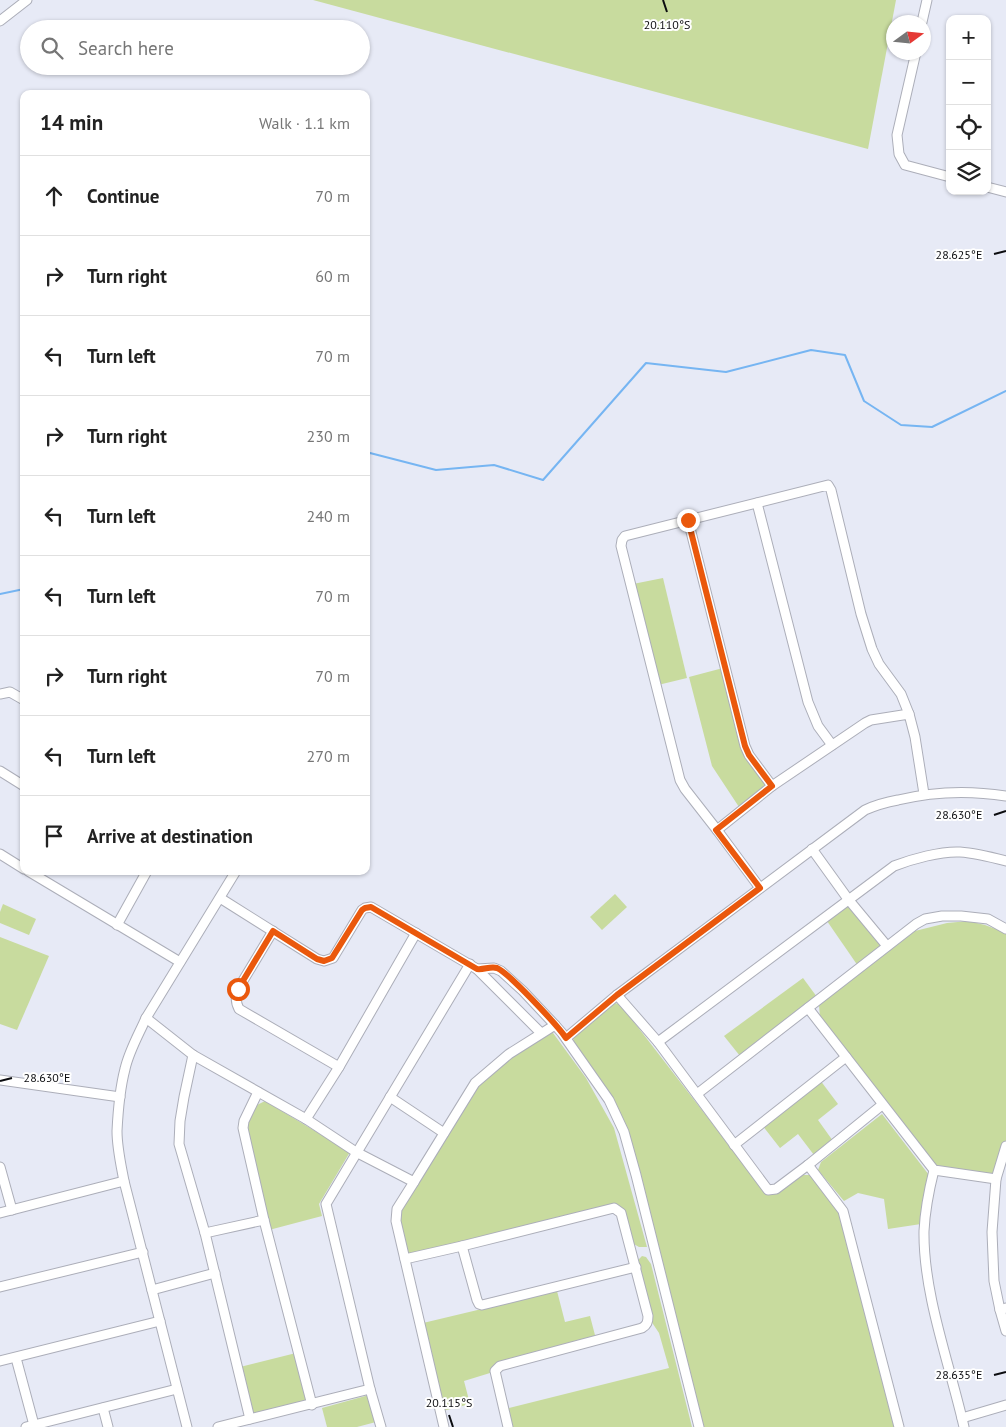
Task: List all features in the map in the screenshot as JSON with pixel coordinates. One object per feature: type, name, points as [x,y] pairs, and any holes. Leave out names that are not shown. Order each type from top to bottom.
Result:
[{"type":"street","points":[[0,21],[27,0]]},
{"type":"street","points":[[924,15],[927,0]]},
{"type":"street","points":[[914,60],[898,135],[899,154],[905,165],[946,176]]},
{"type":"street","points":[[991,188],[1006,192]]},
{"type":"street","points":[[760,888],[680,780],[621,543],[623,537],[628,534],[827,485],[830,487],[861,614],[872,649],[879,664],[901,694],[909,714],[915,737],[924,794]]},
{"type":"street","points":[[757,503],[808,702],[818,726],[832,745]]},
{"type":"street","points":[[688,520],[745,746],[749,755],[772,786]]},
{"type":"street","points":[[0,694],[10,692],[20,698]]},
{"type":"street","points":[[716,830],[772,786],[868,721],[909,714]]},
{"type":"street","points":[[0,771],[20,784]]},
{"type":"street","points":[[566,1038],[617,995],[865,810],[875,805],[924,794],[964,791],[1006,796]]},
{"type":"street","points":[[812,849],[848,899],[887,946]]},
{"type":"street","points":[[658,1042],[889,868],[909,860],[958,852],[979,854],[1006,861]]},
{"type":"street","points":[[0,854],[20,866]]},
{"type":"street","points":[[35,875],[180,962]]},
{"type":"street","points":[[117,925],[145,875]]},
{"type":"street","points":[[187,1427],[124,1181],[117,1131],[125,1067],[134,1043],[146,1018],[234,875]]},
{"type":"street","points":[[220,898],[317,959],[324,961],[332,958],[362,910],[368,907],[374,908],[473,966],[542,1033]]},
{"type":"street","points":[[697,1094],[887,946],[925,919],[942,916],[961,916],[988,920],[1006,928]]},
{"type":"street","points":[[273,931],[238,989],[236,1003],[239,1009],[340,1067]]},
{"type":"street","points":[[306,1119],[340,1067],[416,933]]},
{"type":"street","points":[[473,966],[494,968],[501,971],[523,991],[566,1038],[609,1100],[624,1132],[639,1184],[699,1427]]},
{"type":"street","points":[[382,1427],[370,1389],[326,1204],[356,1152],[473,966]]},
{"type":"street","points":[[617,995],[658,1042],[768,1190],[776,1189],[882,1105]]},
{"type":"street","points":[[808,1008],[934,1170],[996,1179]]},
{"type":"street","points":[[146,1018],[193,1055],[306,1119],[356,1152],[414,1182]]},
{"type":"street","points":[[444,1427],[396,1221],[397,1209],[475,1083],[509,1054],[555,1025]]},
{"type":"street","points":[[193,1055],[180,1121],[179,1144],[205,1233],[250,1419]]},
{"type":"street","points":[[734,1145],[846,1057]]},
{"type":"street","points":[[0,1080],[120,1096]]},
{"type":"street","points":[[258,1092],[243,1125],[264,1220],[312,1405]]},
{"type":"street","points":[[390,1097],[444,1133]]},
{"type":"street","points":[[1006,1146],[996,1179],[992,1258],[994,1281],[1003,1309],[1006,1331]]},
{"type":"street","points":[[808,1165],[843,1211],[899,1427]]},
{"type":"street","points":[[0,1167],[12,1210]]},
{"type":"street","points":[[934,1170],[926,1203],[925,1217],[924,1233],[927,1269],[932,1301],[963,1422],[1006,1405]]},
{"type":"street","points":[[0,1213],[124,1181]]},
{"type":"street","points":[[405,1259],[614,1208],[621,1213],[648,1316],[646,1326],[496,1368],[496,1377],[508,1427]]},
{"type":"street","points":[[205,1233],[264,1220]]},
{"type":"street","points":[[462,1246],[477,1300],[482,1305],[636,1267]]},
{"type":"street","points":[[0,1287],[143,1252]]},
{"type":"street","points":[[152,1290],[215,1273]]},
{"type":"street","points":[[0,1361],[160,1321]]},
{"type":"street","points":[[16,1358],[30,1426],[177,1389]]},
{"type":"street","points":[[218,1427],[370,1389]]},
{"type":"street","points":[[103,1408],[108,1427]]},
{"type":"green space","points":[[313,0],[896,0],[893,15],[886,15],[886,53],[868,149]]},
{"type":"green space","points":[[663,578],[687,678],[658,685],[633,584]]},
{"type":"green space","points":[[723,668],[740,737],[770,786],[739,807],[712,766],[689,677]]},
{"type":"green space","points":[[615,894],[627,907],[602,930],[590,917]]},
{"type":"green space","points":[[3,904],[36,919],[29,935],[0,923],[0,912]]},
{"type":"green space","points":[[846,905],[851,907],[880,943],[880,949],[858,966],[827,921]]},
{"type":"green space","points":[[968,921],[1006,933],[1006,1140],[995,1176],[936,1167],[820,1018],[819,1005],[915,931],[947,923]]},
{"type":"green space","points":[[0,937],[49,956],[17,1030],[0,1024]]},
{"type":"green space","points":[[803,978],[817,997],[740,1056],[724,1036]]},
{"type":"green space","points":[[614,1003],[620,1004],[766,1193],[776,1194],[801,1175],[811,1175],[841,1214],[896,1427],[702,1427],[626,1132],[574,1043],[573,1037]]},
{"type":"green space","points":[[553,1033],[586,1078],[614,1128],[647,1247],[639,1247],[632,1243],[620,1209],[406,1258],[398,1210],[476,1084],[492,1070],[543,1035]]},
{"type":"green space","points":[[820,1080],[838,1104],[818,1120],[833,1141],[814,1155],[798,1134],[780,1148],[762,1125]]},
{"type":"green space","points":[[265,1101],[350,1152],[319,1204],[322,1216],[269,1230],[246,1129],[247,1122],[257,1105]]},
{"type":"green space","points":[[882,1114],[929,1175],[921,1224],[888,1229],[884,1199],[858,1193],[844,1201],[818,1170],[821,1162]]},
{"type":"green space","points":[[642,1256],[646,1257],[651,1264],[692,1427],[510,1427],[505,1409],[669,1368],[659,1333],[651,1321],[637,1263]]},
{"type":"green space","points":[[557,1291],[565,1322],[590,1316],[596,1339],[497,1363],[490,1373],[464,1381],[470,1404],[443,1411],[423,1323]]},
{"type":"green space","points":[[296,1353],[309,1403],[251,1415],[240,1367]]},
{"type":"green space","points":[[369,1395],[376,1422],[357,1427],[327,1427],[322,1408]]},
{"type":"waterway","points":[[370,453],[436,470],[494,465],[543,480],[646,363],[726,372],[811,350],[845,355],[864,401],[901,425],[932,427],[1006,391]]},
{"type":"waterway","points":[[0,594],[20,590]]},
{"type":"route","points":[[238,989],[273,931],[317,959],[329,960],[362,910],[371,907],[477,969],[494,968],[501,971],[523,991],[566,1038],[617,995],[760,888],[716,830],[772,786],[749,755],[742,737],[688,520]]}]
